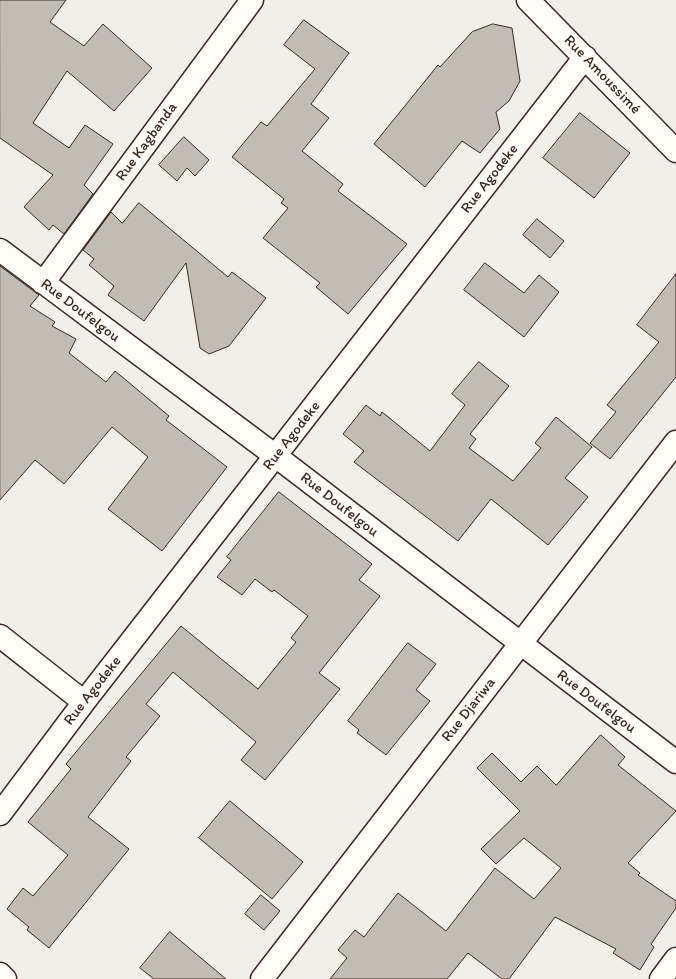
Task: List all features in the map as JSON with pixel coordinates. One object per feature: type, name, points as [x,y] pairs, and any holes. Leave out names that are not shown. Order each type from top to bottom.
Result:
[{"type":"street","name":"Rue Kagbanda","points":[[43,283],[252,0]]},
{"type":"street","name":"Rue Amoussimé","points":[[528,0],[676,151]]},
{"type":"street","name":"Rue Agodeke","points":[[0,814],[84,702],[276,457],[585,57]]},
{"type":"street","name":"Rue Doufelgou","points":[[0,250],[276,457],[676,762]]},
{"type":"street","name":"Rue Djariwa","points":[[262,979],[676,442]]},
{"type":"street","points":[[0,636],[84,702]]},
{"type":"street","points":[[661,979],[676,959]]},
{"type":"street","points":[[0,974],[6,979]]},
{"type":"building","points":[[0,0],[66,0],[50,22],[84,46],[103,24],[152,68],[114,111],[67,71],[33,123],[69,148],[85,125],[113,144],[84,185],[93,194],[64,234],[53,225],[49,230],[24,207],[53,175],[0,138]]},
{"type":"building","points":[[304,20],[349,53],[311,104],[329,118],[302,151],[343,184],[338,191],[407,244],[348,314],[316,287],[320,283],[263,238],[288,208],[281,203],[284,199],[232,157],[261,122],[267,126],[315,69],[284,45]]},
{"type":"building","points":[[493,24],[512,28],[520,81],[509,101],[496,112],[500,129],[480,153],[462,141],[425,187],[374,144],[438,65],[440,67],[472,32]]},
{"type":"building","points":[[580,113],[630,153],[594,198],[543,158]]},
{"type":"building","points":[[184,137],[209,160],[195,176],[187,168],[177,181],[159,165]]},
{"type":"building","points":[[139,203],[228,277],[232,272],[266,298],[229,346],[209,354],[200,348],[186,263],[144,321],[108,295],[114,286],[89,265],[94,259],[83,250],[111,212],[122,223]]},
{"type":"building","points":[[537,219],[564,241],[550,258],[523,235]]},
{"type":"building","points":[[485,263],[524,293],[539,275],[559,292],[524,337],[464,290]]},
{"type":"building","points":[[0,266],[39,295],[30,306],[55,322],[52,326],[76,339],[69,353],[106,382],[115,371],[169,416],[166,420],[227,467],[162,551],[108,509],[148,457],[112,427],[64,484],[35,460],[0,500]]},
{"type":"building","points":[[676,274],[676,377],[610,459],[590,443],[616,412],[607,405],[659,342],[637,325]]},
{"type":"building","points":[[479,362],[509,386],[470,434],[476,439],[469,448],[513,481],[541,448],[535,443],[556,417],[592,447],[565,478],[588,497],[548,545],[491,499],[458,541],[354,462],[364,451],[343,434],[366,405],[380,416],[382,412],[430,451],[465,405],[452,394]]},
{"type":"building","points":[[279,492],[372,564],[359,580],[380,596],[319,673],[340,689],[265,780],[241,760],[256,742],[173,672],[146,704],[160,716],[126,757],[131,761],[88,817],[129,849],[49,948],[27,930],[29,927],[7,909],[23,888],[33,896],[68,855],[28,822],[71,769],[66,764],[181,626],[258,689],[296,642],[291,638],[308,616],[274,590],[272,592],[255,579],[242,595],[217,577],[231,560],[227,557]]},
{"type":"building","points":[[408,643],[436,664],[416,690],[430,701],[386,755],[357,733],[359,730],[348,721]]},
{"type":"building","points":[[601,735],[625,757],[618,765],[676,811],[628,863],[640,873],[638,875],[676,901],[676,908],[651,944],[654,947],[640,970],[613,953],[616,949],[555,917],[509,979],[502,979],[468,953],[447,979],[330,979],[347,958],[338,950],[355,930],[364,937],[398,893],[446,931],[495,868],[534,899],[561,868],[524,838],[496,864],[481,849],[520,811],[477,768],[492,753],[521,782],[537,766],[556,785]]},
{"type":"building","points":[[230,801],[303,862],[272,899],[199,838]]},
{"type":"building","points":[[261,895],[280,911],[264,930],[245,914]]},
{"type":"building","points":[[170,932],[226,979],[154,979],[140,968]]}]
